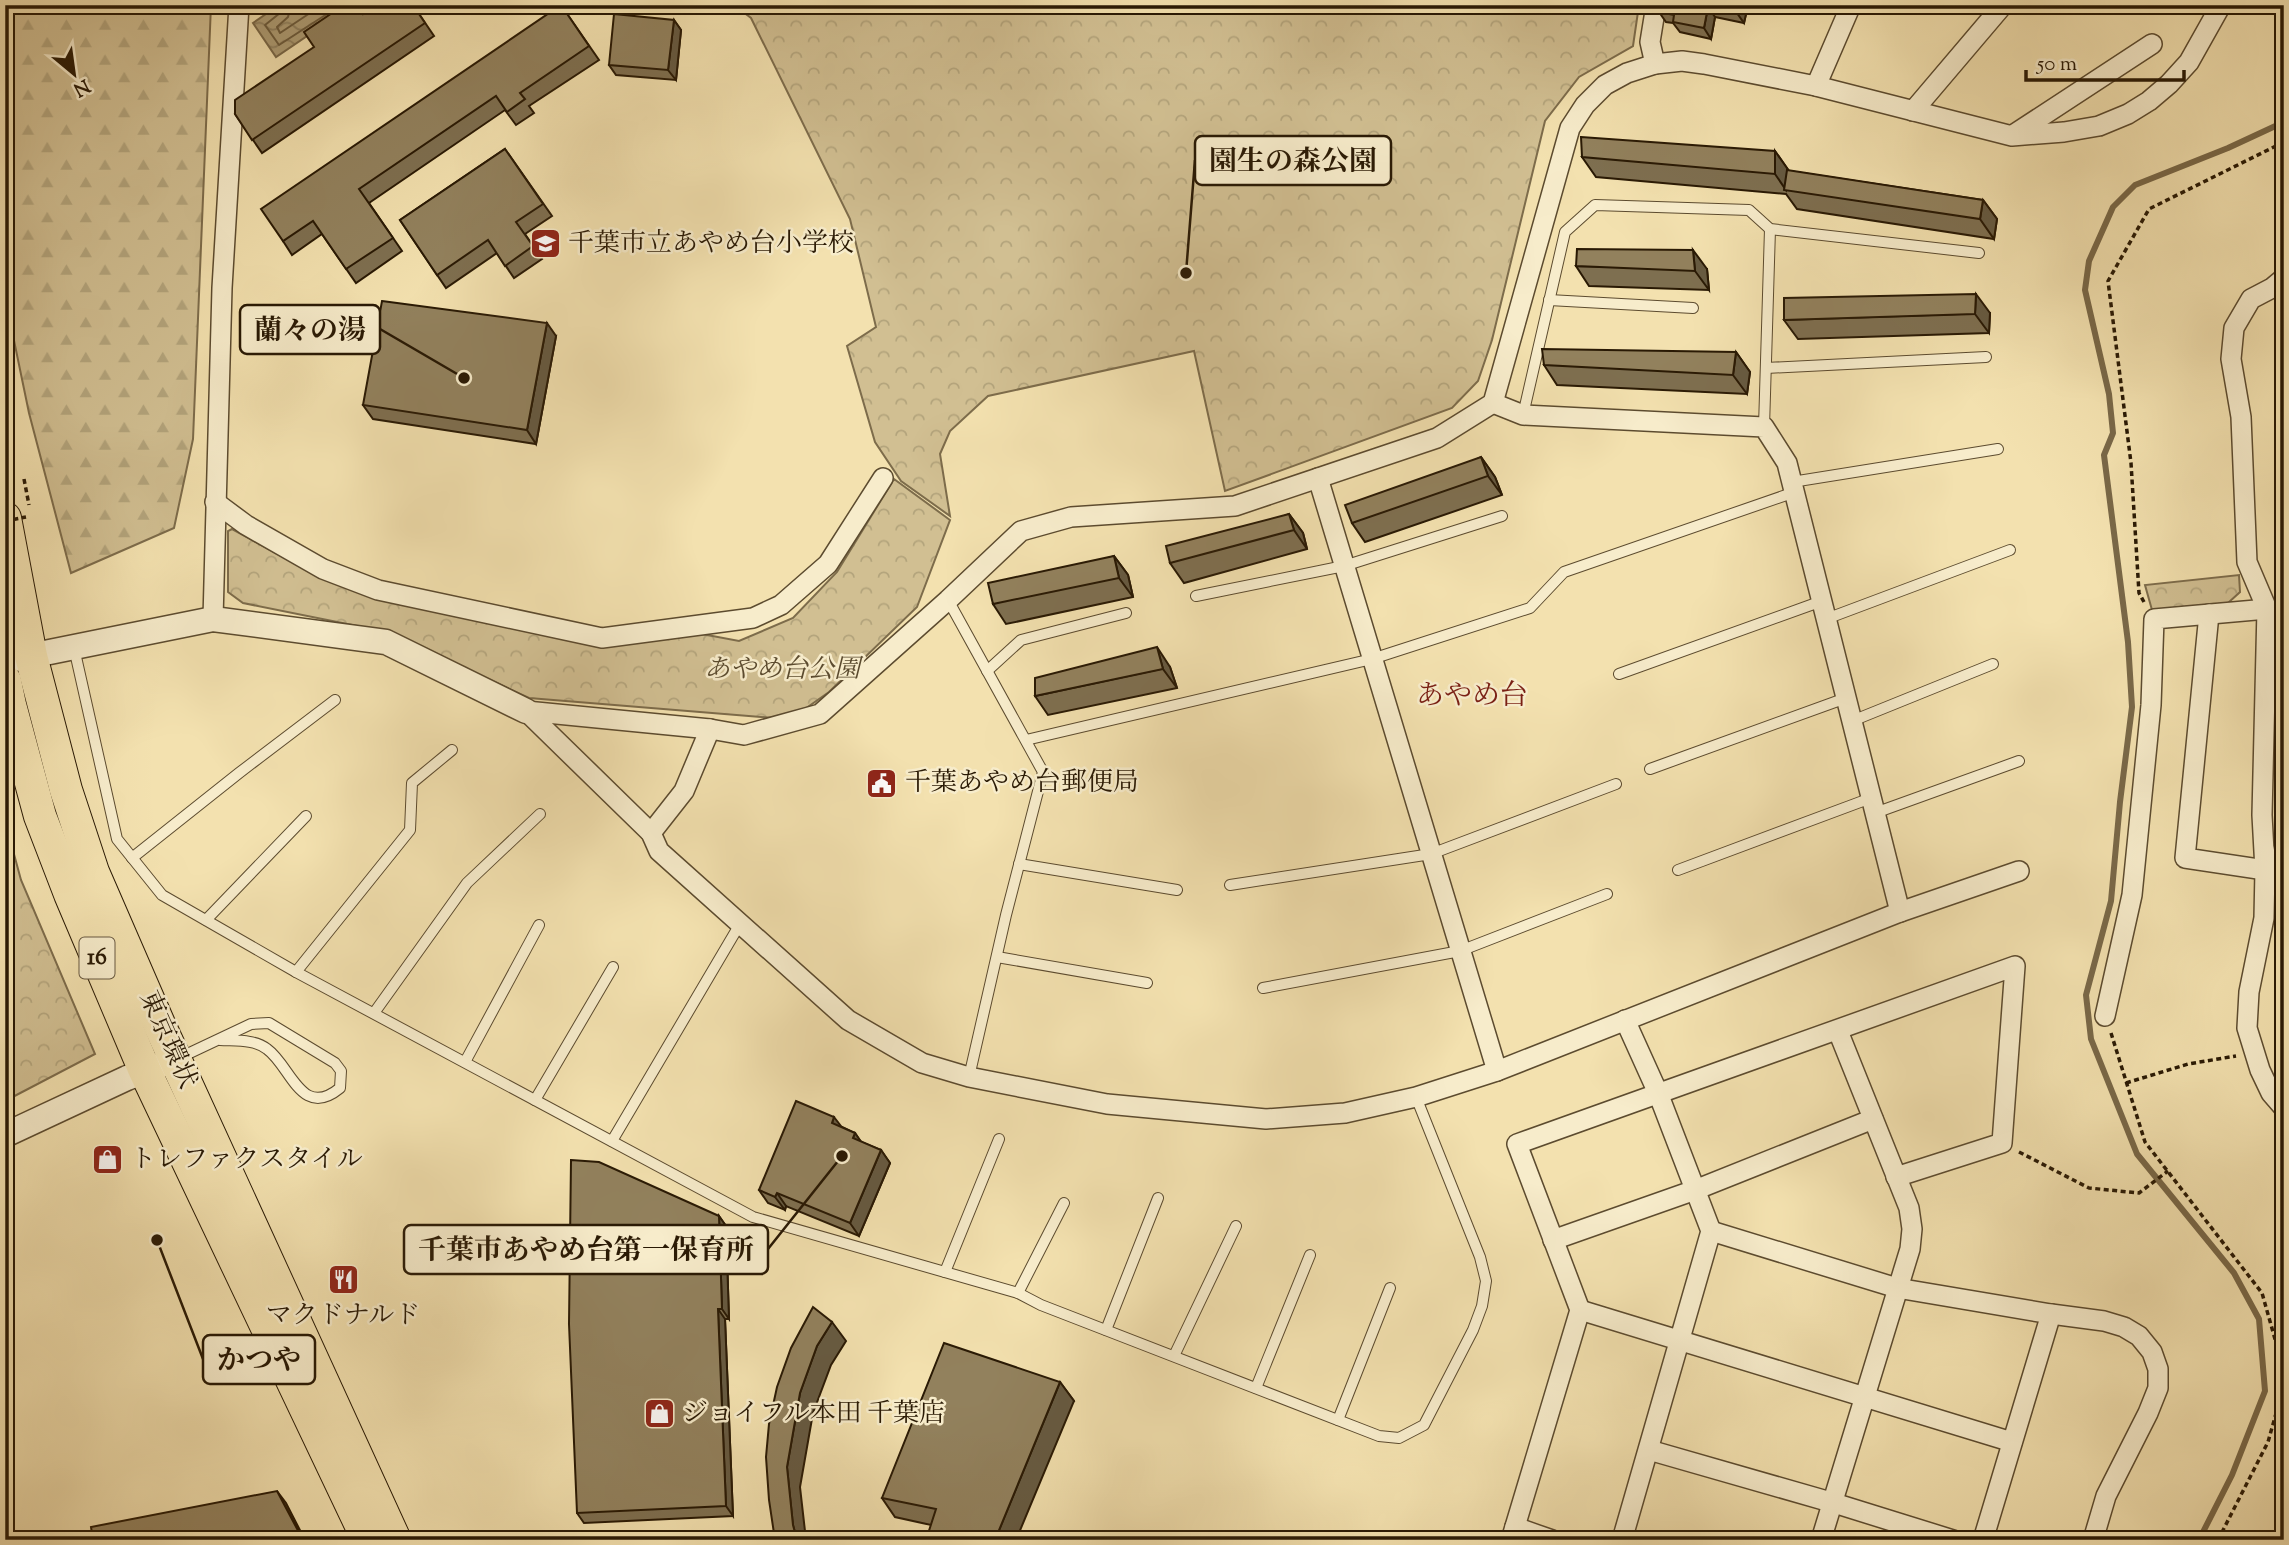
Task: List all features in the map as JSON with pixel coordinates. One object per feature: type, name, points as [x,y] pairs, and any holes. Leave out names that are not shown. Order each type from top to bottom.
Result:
[{"type":"highway","name":"東京環状","points":[[17,518],[18,659],[93,872],[175,1060],[395,1540]]},
{"type":"highway","name":"東京環状","points":[[5,681],[13,718],[50,844],[145,1071],[368,1540]]},
{"type":"street","points":[[214,619],[222,288],[239,5]]},
{"type":"street","points":[[1656,5],[1650,42],[1656,64]]},
{"type":"street","points":[[1816,86],[1851,5]]},
{"type":"street","points":[[1913,111],[2003,5]]},
{"type":"street","points":[[526,711],[710,729],[744,735],[820,714],[1021,531],[1071,517],[1235,506],[1437,438],[1493,403],[1570,128],[1585,105],[1605,85],[1627,73],[1656,64],[1682,61],[1816,86],[2012,136],[2064,132],[2099,126],[2128,114],[2149,101],[2189,62],[2221,5]]},
{"type":"street","points":[[2012,136],[2152,44]]},
{"type":"street","points":[[2284,278],[2251,299],[2234,328],[2231,359],[2241,417],[2247,562],[2267,610],[2262,815],[2264,918],[2247,1012],[2247,1028],[2260,1070],[2271,1093],[2284,1108]]},
{"type":"street","points":[[1493,403],[1523,415],[1764,427],[1787,463],[1900,912]]},
{"type":"street","points":[[215,502],[246,525],[323,569],[377,590],[602,638],[753,618],[781,605],[828,564],[883,478]]},
{"type":"street","points":[[1318,478],[1497,1071]]},
{"type":"street","points":[[2105,1016],[2132,895],[2151,705],[2154,619],[2267,610]]},
{"type":"street","points":[[2209,614],[2185,858],[2265,870]]},
{"type":"street","points":[[18,659],[214,619],[386,642],[526,711],[651,832],[659,851],[848,1020],[922,1063],[969,1077],[1107,1104],[1266,1119],[1345,1113],[1416,1097],[1497,1071],[1900,912],[2019,871]]},
{"type":"street","points":[[651,832],[684,790],[710,729]]},
{"type":"street","points":[[1552,1540],[1513,1533],[1580,1310],[1517,1144],[2015,966],[2002,1143],[1896,1177]]},
{"type":"street","points":[[1622,1540],[1711,1231],[1658,1093],[1625,1020]]},
{"type":"street","points":[[1821,1540],[1910,1249],[1912,1229],[1909,1208],[1838,1031]]},
{"type":"street","points":[[5,1135],[175,1060]]},
{"type":"street","points":[[1553,1240],[1695,1190],[1873,1119]]},
{"type":"street","points":[[1711,1231],[1897,1288],[2104,1321],[2124,1327],[2139,1336],[2152,1352],[2158,1369],[2158,1388],[2106,1496],[2093,1540]]},
{"type":"street","points":[[1580,1310],[2012,1442]]},
{"type":"street","points":[[1983,1540],[2051,1314]]},
{"type":"street","points":[[1649,1450],[1953,1540]]},
{"type":"lane","points":[[5,127],[9,145]]},
{"type":"lane","points":[[1523,415],[1565,232],[1595,205],[1749,210],[1770,229],[1979,253]]},
{"type":"lane","points":[[1764,427],[1770,229]]},
{"type":"lane","points":[[1549,300],[1693,308]]},
{"type":"lane","points":[[1766,368],[1986,357]]},
{"type":"lane","points":[[1026,740],[1372,659],[1531,608],[1564,572],[1793,487],[1998,449]]},
{"type":"lane","points":[[1196,596],[1344,566],[1502,516]]},
{"type":"lane","points":[[1619,674],[2010,550]]},
{"type":"lane","points":[[948,600],[1043,772],[969,1077]]},
{"type":"lane","points":[[987,671],[1021,640],[1126,613]]},
{"type":"lane","points":[[74,647],[117,839],[162,895],[296,972],[753,1216],[1018,1293],[1041,1305],[1379,1436],[1399,1438],[1424,1424],[1473,1330],[1482,1306],[1486,1281],[1480,1257],[1416,1097]]},
{"type":"lane","points":[[1852,721],[1993,664]]},
{"type":"lane","points":[[1650,769],[1846,698]]},
{"type":"lane","points":[[132,858],[335,700]]},
{"type":"lane","points":[[296,972],[410,830],[412,783],[452,750]]},
{"type":"lane","points":[[1678,870],[1873,805],[2019,761]]},
{"type":"lane","points":[[1230,885],[1431,854],[1616,785]]},
{"type":"lane","points":[[374,1013],[467,883],[540,814]]},
{"type":"lane","points":[[206,920],[306,816]]},
{"type":"lane","points":[[2265,870],[2275,864],[2284,824]]},
{"type":"lane","points":[[1019,864],[1177,890]]},
{"type":"lane","points":[[1263,988],[1460,951],[1607,894]]},
{"type":"lane","points":[[612,1141],[740,924]]},
{"type":"lane","points":[[465,1062],[539,925]]},
{"type":"lane","points":[[997,957],[1147,983]]},
{"type":"lane","points":[[535,1100],[613,967]]},
{"type":"lane","points":[[175,1060],[251,1024],[269,1023],[335,1063],[341,1071],[340,1088],[330,1096],[314,1098],[289,1079],[279,1060],[268,1049],[256,1042],[220,1040]]},
{"type":"lane","points":[[945,1272],[999,1139]]},
{"type":"lane","points":[[1106,1330],[1158,1198]]},
{"type":"lane","points":[[1018,1293],[1064,1203]]},
{"type":"lane","points":[[1174,1356],[1236,1226]]},
{"type":"lane","points":[[1256,1388],[1310,1255]]},
{"type":"lane","points":[[1338,1420],[1390,1288]]},
{"type":"path","points":[[2154,619],[2139,593],[2132,463],[2108,281],[2149,209],[2284,142]]},
{"type":"path","points":[[17,518],[24,479]]},
{"type":"path","points":[[2105,1016],[2145,1142],[2262,1293],[2284,1371]]},
{"type":"path","points":[[2126,1083],[2188,1064],[2254,1054]]},
{"type":"path","points":[[2002,1143],[2089,1188],[2139,1193],[2168,1171]]},
{"type":"path","points":[[2218,1540],[2268,1441],[2284,1385]]},
{"type":"green space","points":[[5,5],[211,5],[193,439],[174,528],[71,573],[29,413],[5,297]]},
{"type":"green space","points":[[734,5],[1639,5],[1633,46],[1579,77],[1545,121],[1492,340],[1478,381],[1452,408],[1225,491],[1194,351],[988,396],[950,431],[940,454],[950,516],[901,481],[875,442],[847,346],[876,327],[850,219],[751,18]]},
{"type":"green space","name":"あやめ台公園","points":[[894,479],[950,520],[917,607],[829,692],[802,711],[774,718],[529,698],[387,632],[243,603],[228,592],[228,531],[232,529],[318,576],[598,644],[702,634],[739,641],[793,618],[837,572]]},
{"type":"green space","points":[[2239,575],[2240,592],[2228,603],[2152,610],[2145,585]]},
{"type":"green space","points":[[5,821],[21,880],[95,1054],[5,1101]]},
{"type":"water","points":[[279,5],[336,5],[341,13],[276,57],[253,23]]},
{"type":"building","points":[[344,5],[357,5],[363,14],[376,5],[413,5],[425,23],[252,140],[235,114],[235,100],[314,47],[304,32]]},
{"type":"building","points":[[561,5],[589,46],[520,93],[525,99],[507,112],[496,96],[359,189],[393,238],[346,269],[313,221],[283,241],[261,209]]},
{"type":"building","points":[[1659,5],[1739,5],[1737,13],[1708,7],[1704,28],[1673,22],[1674,15],[1659,12]]},
{"type":"building","points":[[614,14],[674,20],[668,70],[609,65]]},
{"type":"building","points":[[1581,137],[1775,151],[1775,174],[1582,157]]},
{"type":"building","points":[[505,149],[543,204],[516,222],[533,246],[505,266],[488,240],[437,275],[400,220]]},
{"type":"building","points":[[1787,170],[1983,200],[1980,219],[1784,190]]},
{"type":"building","points":[[1577,249],[1693,250],[1695,271],[1576,266]]},
{"type":"building","points":[[1976,294],[1975,314],[1784,320],[1784,298]]},
{"type":"building","points":[[382,301],[547,323],[527,430],[363,405]]},
{"type":"building","points":[[1542,349],[1736,352],[1733,375],[1544,365]]},
{"type":"building","points":[[1481,457],[1488,476],[1352,523],[1345,505]]},
{"type":"building","points":[[1289,514],[1294,530],[1170,563],[1166,546]]},
{"type":"building","points":[[1114,556],[1119,578],[993,604],[988,583]]},
{"type":"building","points":[[1157,647],[1163,669],[1035,696],[1035,678]]},
{"type":"building","points":[[796,1101],[834,1117],[832,1123],[855,1133],[853,1138],[881,1150],[850,1223],[777,1193],[775,1197],[759,1190]]},
{"type":"building","points":[[571,1160],[599,1162],[719,1216],[722,1309],[718,1309],[726,1506],[577,1513],[569,1324]]},
{"type":"building","points":[[813,1307],[832,1322],[817,1346],[800,1393],[787,1467],[797,1540],[775,1540],[766,1457],[769,1424],[777,1387],[791,1348]]},
{"type":"building","points":[[944,1343],[1060,1382],[995,1540],[926,1540],[936,1509],[882,1498]]},
{"type":"building","points":[[277,1491],[303,1540],[93,1540],[91,1527]]},
{"type":"waterway","points":[[2199,1540],[2232,1475],[2265,1391],[2259,1319],[2234,1273],[2137,1154],[2091,1039],[2086,995],[2111,901],[2132,707],[2128,642],[2104,455],[2113,433],[2109,394],[2085,290],[2089,261],[2113,207],[2135,185],[2228,148],[2284,122]]},
{"type":"place","name":"千葉市立あやめ台小学校","points":[[545,244]]},
{"type":"place","name":"園生の森公園","points":[[1186,273]]},
{"type":"place","name":"蘭々の湯","points":[[464,378]]},
{"type":"place","name":"千葉あやめ台郵便局","points":[[882,783]]},
{"type":"place","name":"千葉市あやめ台第一保育所","points":[[842,1156]]},
{"type":"place","name":"トレファクスタイル","points":[[107,1160]]},
{"type":"place","name":"かつや","points":[[157,1240]]},
{"type":"place","name":"マクドナルド","points":[[343,1280]]},
{"type":"place","name":"ジョイフル本田 千葉店","points":[[659,1414]]},
{"type":"district","name":"あやめ台","points":[[1472,697]]}]
